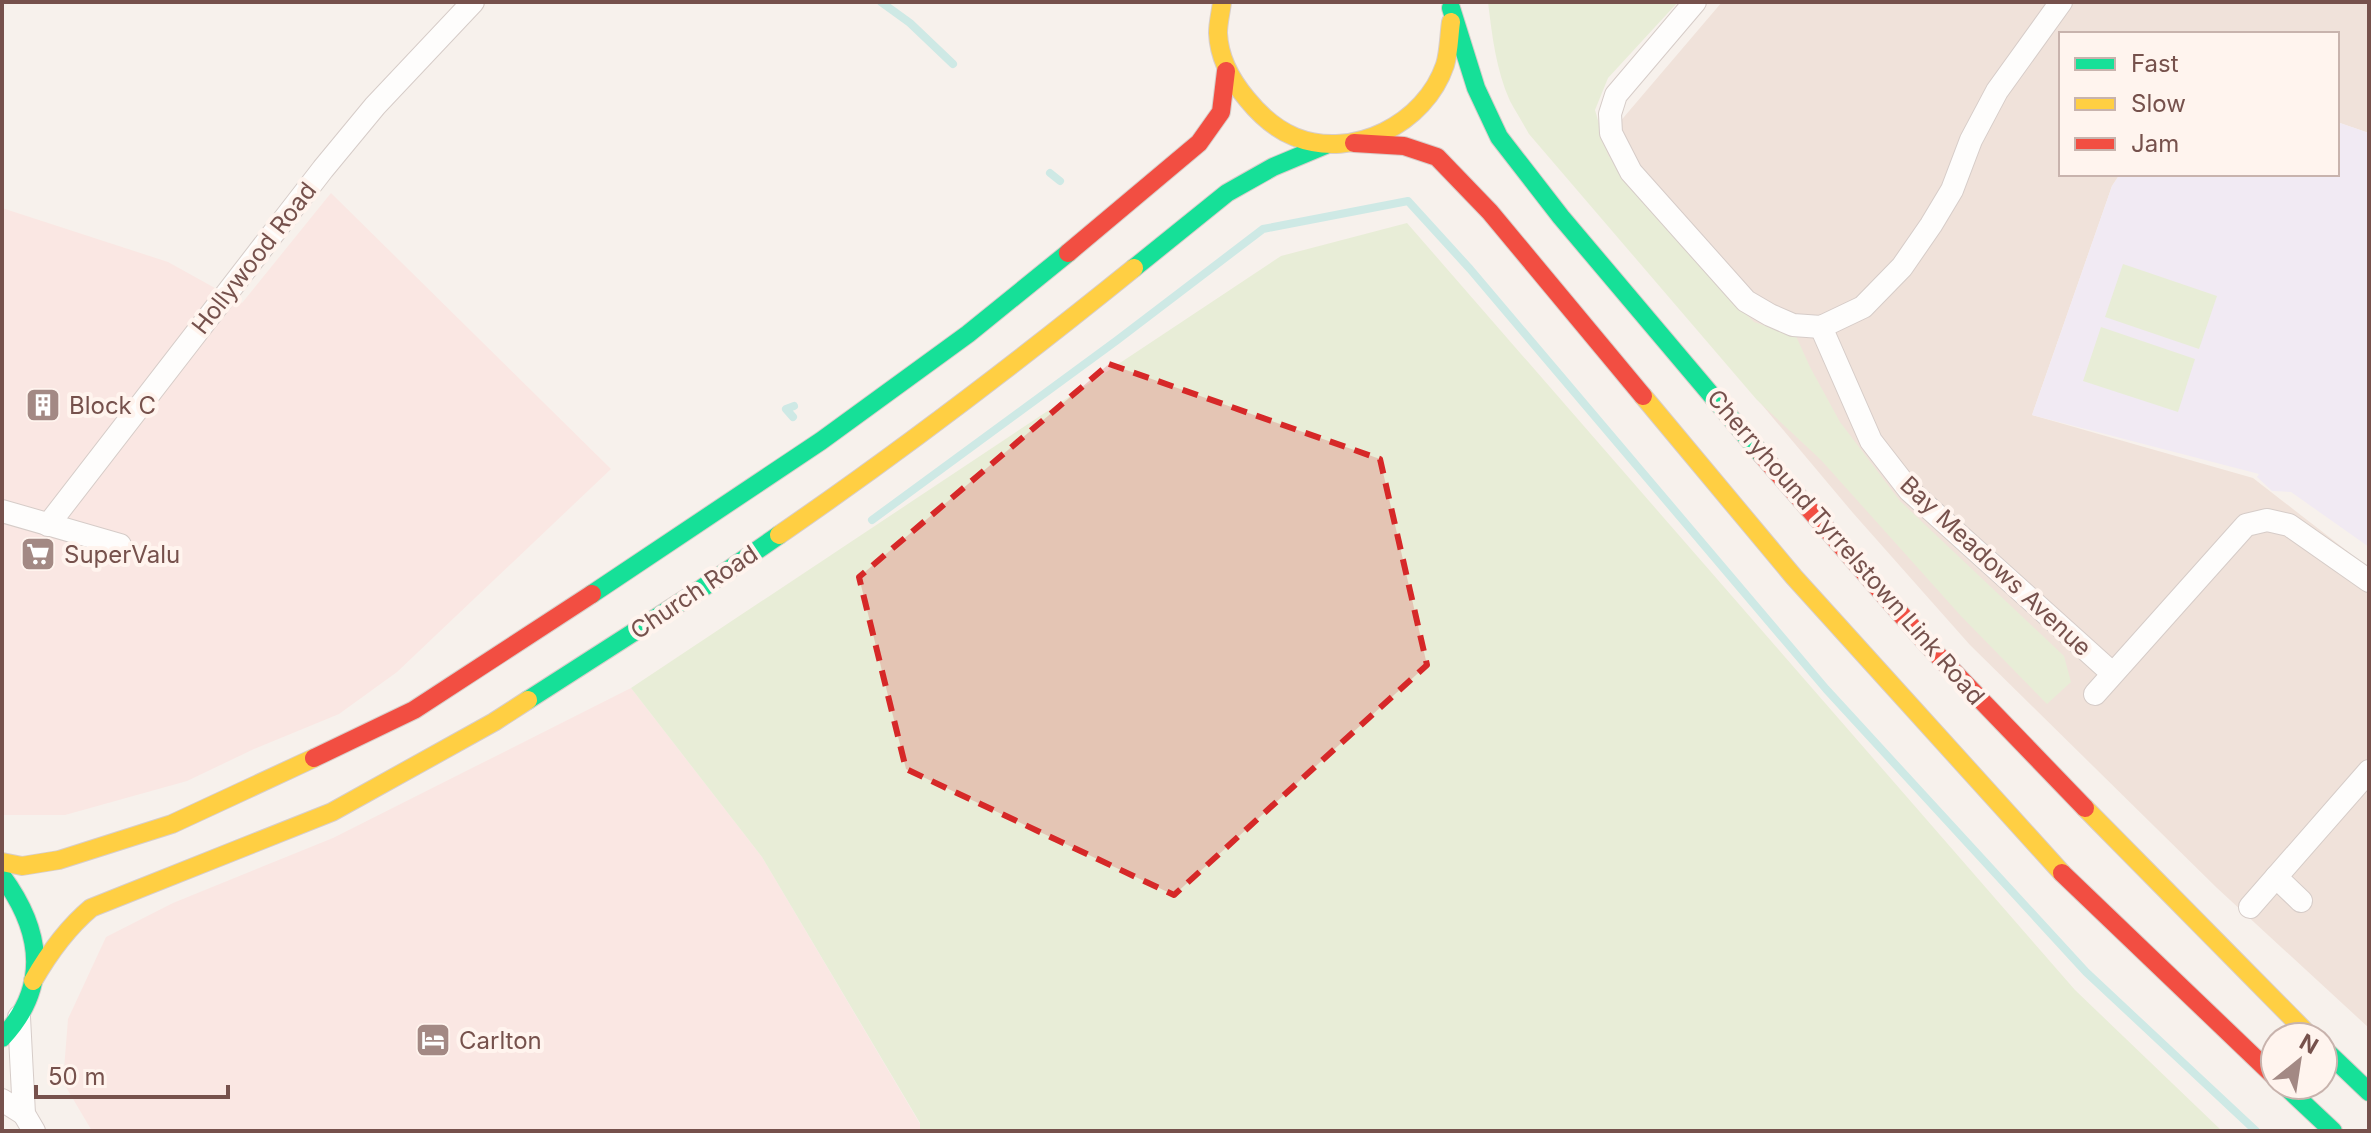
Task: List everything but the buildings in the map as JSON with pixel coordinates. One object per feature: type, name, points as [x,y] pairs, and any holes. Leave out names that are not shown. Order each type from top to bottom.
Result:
[{"type":"main road","points":[[2,862],[22,866],[59,860],[172,824],[414,710],[821,441],[968,334],[1199,143],[1221,112],[1226,71],[1218,32],[1222,2]]},
{"type":"main road","points":[[1354,143],[1389,131],[1419,110],[1440,80],[1451,45],[1450,5]]},
{"type":"main road","name":"Cherryhound Tyrrelstown Link Road","points":[[1450,5],[1476,88],[1499,137],[1561,217],[1814,517],[1926,643],[2295,1021]]},
{"type":"main road","points":[[1226,71],[1243,99],[1267,122],[1296,138],[1328,144],[1404,146],[1437,157],[1490,212],[1794,577],[2071,883],[2259,1062]]},
{"type":"main road","name":"Church Road","points":[[33,981],[68,926],[91,908],[332,812],[494,722],[701,589],[937,423],[1227,193],[1273,167],[1328,144]]},
{"type":"main road","points":[[2,876],[19,897],[28,915],[36,958],[33,981],[19,1017],[2,1038]]},
{"type":"main road","points":[[2339,1063],[2369,1092]]},
{"type":"main road","points":[[2301,1101],[2333,1131]]},
{"type":"street","name":"Hollywood Road","points":[[48,525],[323,169],[375,106],[473,2]]},
{"type":"street","points":[[1695,2],[1616,95],[1610,114],[1611,133],[1631,172],[1746,301],[1793,325],[1821,327],[1863,307],[1902,267],[1952,190],[1971,140],[1997,91],[2061,2]]},
{"type":"street","name":"Bay Meadows Avenue","points":[[1821,327],[1871,441],[1909,490],[2112,673]]},
{"type":"street","points":[[2,511],[120,545]]},
{"type":"street","name":"Bay Meadows Avenue","points":[[2095,694],[2246,525],[2267,520],[2289,525],[2369,581]]},
{"type":"street","points":[[2250,907],[2369,771]]},
{"type":"street","points":[[2276,877],[2301,901]]},
{"type":"street","points":[[19,1017],[29,1123]]},
{"type":"street","points":[[2,1100],[29,1123]]},
{"type":"highlighted area","points":[[1109,364],[1380,459],[1427,665],[1174,895],[906,769],[859,577]]},
{"type":"shaded area","points":[[1722,2],[2369,2],[2369,133],[2339,123],[2339,32],[2059,32],[2059,176],[2119,176],[2112,186],[2032,415],[2253,478],[2369,568],[2369,1028],[2217,888],[1970,645],[1853,513],[1579,187],[1624,109],[1618,124]]},
{"type":"shaded area","points":[[2339,123],[2369,133],[2369,547],[2291,492],[2272,491],[2257,477],[2259,474],[2032,415],[2112,186],[2119,176],[2339,176]]},
{"type":"shaded area","points":[[331,193],[611,469],[397,672],[339,714],[187,781],[65,815],[2,815],[2,208],[168,262],[242,303]]},
{"type":"shaded area","points":[[631,688],[762,857],[920,1124],[920,1131],[92,1131],[63,1082],[68,1019],[106,937],[173,903],[333,838]]},
{"type":"green space","points":[[1488,2],[1678,2],[1608,78],[1595,110],[1608,155],[1719,287],[1754,322],[1796,336],[1840,422],[1900,501],[2064,656],[2071,682],[2047,704],[1961,616],[1821,460],[1757,400],[1529,134],[1510,101],[1501,77]]},
{"type":"green space","points":[[1407,223],[2075,990],[2222,1131],[920,1131],[920,1123],[762,857],[631,688],[1281,256]]},
{"type":"green space","points":[[2123,264],[2217,296],[2199,349],[2105,317]]},
{"type":"green space","points":[[2101,327],[2195,359],[2178,412],[2083,381]]},
{"type":"waterway","points":[[881,2],[910,23],[953,64]]},
{"type":"waterway","points":[[1050,173],[1060,181]]},
{"type":"waterway","points":[[872,520],[1263,229],[1408,201],[1470,269],[1826,689],[2086,972],[2256,1131]]},
{"type":"waterway","points":[[793,417],[786,409],[794,406]]},
{"type":"traffic: fast","points":[[1451,8],[1476,88],[1499,137],[1561,217],[1762,455]]},
{"type":"traffic: fast","points":[[1134,268],[1227,193],[1273,167],[1328,144]]},
{"type":"traffic: fast","points":[[592,594],[821,441],[968,334],[1068,253]]},
{"type":"traffic: fast","points":[[528,700],[779,535]]},
{"type":"traffic: fast","points":[[2,876],[25,916],[35,957],[34,978],[28,998],[18,1018],[2,1038]]},
{"type":"traffic: fast","points":[[2339,1063],[2369,1092]]},
{"type":"traffic: fast","points":[[2301,1101],[2333,1131]]},
{"type":"traffic: slow","points":[[1222,2],[1219,42],[1223,60],[1236,84],[1257,111],[1274,126],[1295,137],[1317,143],[1340,144],[1363,140],[1404,120],[1435,86],[1445,65],[1451,22]]},
{"type":"traffic: slow","points":[[779,535],[959,405],[1134,268]]},
{"type":"traffic: slow","points":[[1643,396],[1794,577],[2062,873]]},
{"type":"traffic: slow","points":[[33,981],[59,942],[91,908],[332,812],[528,700]]},
{"type":"traffic: slow","points":[[2,862],[22,866],[59,860],[172,824],[314,758]]},
{"type":"traffic: slow","points":[[2085,808],[2295,1021]]},
{"type":"traffic: jam","points":[[1068,253],[1199,143],[1221,112],[1226,71]]},
{"type":"traffic: jam","points":[[1354,143],[1404,146],[1437,157],[1490,212],[1643,396]]},
{"type":"traffic: jam","points":[[1762,455],[1926,643],[2085,808]]},
{"type":"traffic: jam","points":[[314,758],[414,710],[592,594]]},
{"type":"traffic: jam","points":[[2062,873],[2259,1062]]},
{"type":"place","name":"Block C","points":[[43,405]]},
{"type":"place","name":"SuperValu","points":[[38,554]]},
{"type":"place","name":"Carlton","points":[[433,1040]]}]
